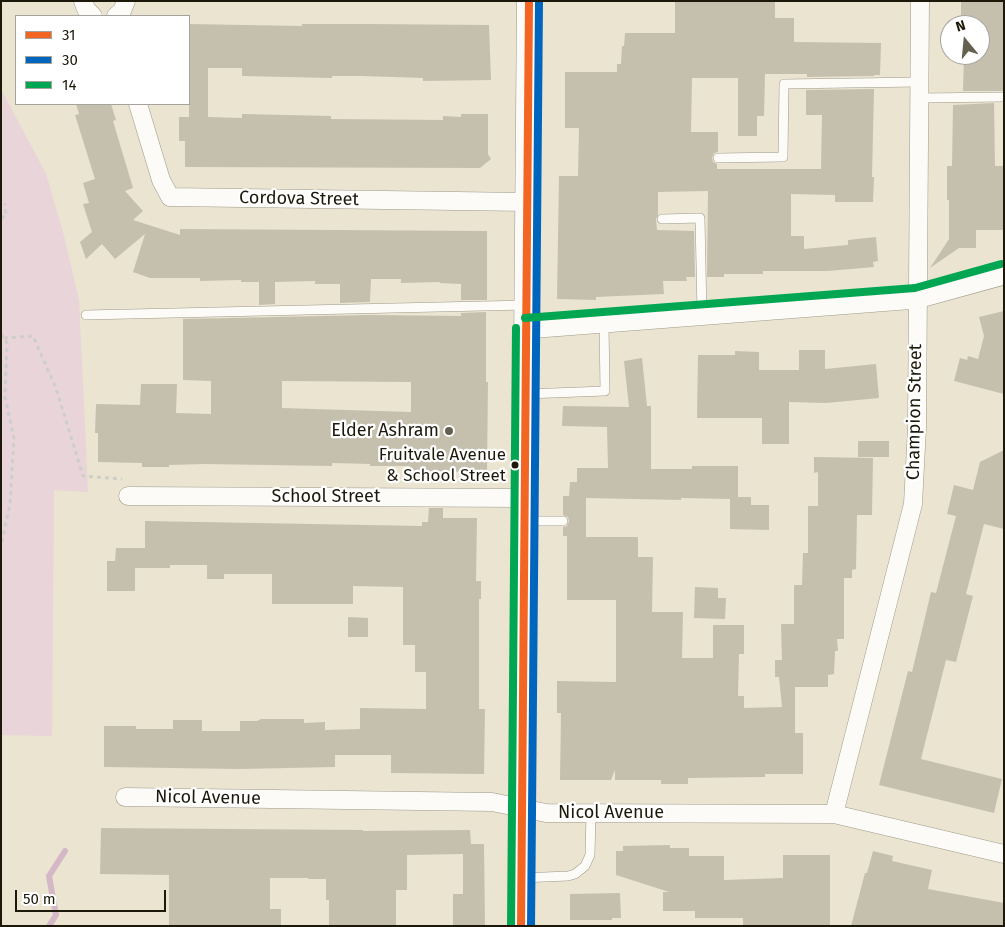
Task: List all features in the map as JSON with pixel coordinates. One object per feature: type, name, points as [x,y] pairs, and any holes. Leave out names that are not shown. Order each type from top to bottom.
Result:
[{"type":"main road","points":[[521,926],[529,1]]},
{"type":"street","points":[[83,1],[86,9],[92,15]]},
{"type":"street","points":[[117,15],[122,11],[126,1]]},
{"type":"street","name":"Champion Street","points":[[834,814],[912,504],[917,428],[920,1]]},
{"type":"street","name":"Cordova Street","points":[[138,105],[160,180],[170,198],[528,202]]},
{"type":"street","points":[[526,328],[917,298],[1004,274]]},
{"type":"street","name":"School Street","points":[[128,496],[524,509]]},
{"type":"street","name":"Nicol Avenue","points":[[125,796],[492,802],[546,813],[834,814],[1004,854]]},
{"type":"lane","points":[[718,158],[782,157],[784,84],[919,90],[1004,97]]},
{"type":"lane","points":[[662,219],[700,218],[702,314]]},
{"type":"lane","points":[[86,315],[527,305]]},
{"type":"lane","points":[[526,394],[605,391],[604,323]]},
{"type":"lane","points":[[524,509],[563,521]]},
{"type":"lane","points":[[521,878],[568,876],[575,874],[585,866],[590,855],[591,813]]},
{"type":"path","points":[[1,218],[6,216],[6,203]]},
{"type":"path","points":[[1,334],[7,343],[5,397],[14,438],[10,504],[1,546]]},
{"type":"path","points":[[4,338],[32,336],[56,388],[83,476],[122,478],[128,496]]},
{"type":"shaded area","points":[[1,89],[46,174],[63,232],[79,300],[88,492],[54,490],[52,736],[1,735]]},
{"type":"building","points":[[675,1],[775,1],[775,18],[794,18],[794,42],[881,43],[880,75],[807,77],[807,74],[765,74],[764,116],[757,116],[757,136],[738,136],[738,78],[692,78],[691,132],[718,132],[718,152],[714,153],[712,158],[713,162],[717,164],[717,169],[821,169],[822,115],[806,115],[806,90],[874,89],[873,202],[835,202],[835,195],[791,194],[791,236],[804,236],[804,249],[848,245],[848,240],[876,237],[878,261],[873,262],[874,267],[828,271],[763,271],[763,274],[724,274],[724,277],[707,277],[708,191],[658,192],[657,230],[694,231],[695,277],[686,277],[687,281],[663,281],[664,294],[596,297],[596,300],[557,299],[559,176],[578,176],[579,128],[565,128],[565,72],[617,72],[617,64],[621,64],[625,33],[675,33]]},
{"type":"building","points":[[961,1],[1004,1],[1004,91],[963,91],[964,65],[990,65],[990,15],[961,15]]},
{"type":"building","points":[[190,24],[302,26],[302,24],[489,25],[491,80],[423,81],[423,78],[362,76],[332,76],[332,78],[242,76],[242,68],[208,68],[208,117],[242,118],[242,114],[331,116],[331,119],[443,120],[443,116],[461,117],[461,114],[488,114],[488,154],[491,159],[480,168],[185,167],[185,141],[179,141],[179,117],[189,117]]},
{"type":"building","points":[[994,103],[995,166],[1004,166],[1004,230],[976,230],[976,248],[959,248],[930,268],[949,239],[947,166],[952,166],[953,105]]},
{"type":"building","points":[[76,105],[111,105],[116,120],[113,121],[133,188],[125,191],[143,211],[133,220],[180,235],[180,229],[487,231],[487,300],[461,300],[461,284],[440,282],[401,283],[401,279],[371,279],[370,302],[340,303],[340,284],[315,284],[315,281],[275,282],[275,304],[259,305],[259,282],[241,282],[241,280],[200,281],[200,278],[150,278],[133,272],[145,234],[115,259],[102,244],[86,259],[80,242],[92,232],[83,204],[89,203],[83,183],[95,179],[75,115],[79,114]]},
{"type":"building","points":[[1004,311],[1004,394],[954,381],[960,358],[967,360],[968,356],[978,359],[984,336],[979,317]]},
{"type":"building","points":[[486,312],[486,382],[488,382],[487,472],[410,471],[410,466],[370,466],[370,464],[332,463],[332,466],[205,464],[142,467],[142,463],[98,462],[98,433],[95,433],[96,404],[140,405],[141,384],[177,384],[176,413],[211,414],[211,381],[183,380],[183,319],[370,315],[461,316],[461,313]],"holes":[[[282,381],[411,382],[411,412],[282,408]]]},
{"type":"building","points":[[799,350],[825,350],[825,369],[876,364],[879,398],[826,403],[789,402],[789,444],[762,444],[762,418],[697,418],[698,355],[735,355],[735,351],[759,352],[759,370],[799,370]]},
{"type":"building","points":[[642,358],[647,406],[651,406],[651,469],[692,469],[692,466],[738,466],[738,497],[751,497],[751,505],[769,505],[769,530],[730,529],[730,499],[586,498],[586,537],[638,537],[638,557],[653,557],[652,612],[683,612],[682,658],[713,658],[713,625],[744,625],[744,654],[739,654],[738,696],[744,696],[744,708],[782,707],[779,677],[775,677],[775,660],[782,660],[781,624],[794,624],[794,585],[802,585],[803,553],[808,553],[808,506],[818,506],[818,472],[814,473],[814,457],[873,458],[872,515],[857,515],[856,569],[852,570],[852,578],[844,578],[844,639],[837,639],[838,651],[835,651],[834,674],[828,675],[828,687],[795,687],[795,733],[803,733],[803,774],[765,774],[765,777],[688,778],[688,784],[661,784],[661,780],[615,780],[615,770],[611,780],[560,780],[561,713],[557,713],[557,681],[616,682],[616,600],[567,600],[567,536],[563,536],[563,527],[567,526],[569,521],[568,517],[563,515],[563,496],[569,496],[570,482],[577,482],[577,468],[608,468],[607,427],[562,426],[563,406],[629,407],[624,361]]},
{"type":"building","points":[[858,441],[889,441],[889,457],[858,457]]},
{"type":"building","points":[[1004,450],[1004,529],[984,524],[966,594],[973,596],[956,662],[946,660],[921,759],[1002,779],[994,813],[879,785],[908,671],[912,672],[931,592],[936,593],[956,516],[947,514],[954,485],[973,490],[980,462]]},
{"type":"building","points":[[429,508],[443,508],[443,518],[477,518],[476,581],[481,581],[481,599],[479,599],[479,709],[485,709],[484,774],[391,773],[391,755],[335,755],[335,767],[240,769],[104,767],[104,726],[136,726],[136,729],[173,729],[173,720],[202,720],[202,731],[240,731],[240,721],[304,719],[304,723],[325,722],[325,730],[360,729],[360,708],[426,709],[426,672],[415,672],[415,645],[403,645],[403,587],[353,586],[353,604],[272,604],[272,574],[224,574],[224,579],[207,579],[207,565],[170,565],[170,568],[135,568],[135,591],[107,591],[107,561],[115,561],[116,548],[145,548],[145,521],[422,526],[422,522],[428,522]]},
{"type":"building","points":[[695,587],[718,588],[718,598],[726,598],[725,619],[694,618]]},
{"type":"building","points":[[348,617],[368,618],[368,637],[348,637]]},
{"type":"building","points":[[101,828],[363,831],[470,830],[471,844],[484,844],[485,926],[453,926],[453,894],[463,894],[463,854],[407,855],[407,890],[396,890],[396,926],[329,926],[329,900],[326,900],[326,879],[270,878],[270,909],[281,909],[281,926],[169,926],[169,875],[100,874]]},
{"type":"building","points":[[670,845],[670,848],[689,848],[689,856],[724,856],[724,880],[783,878],[783,855],[830,855],[830,926],[743,926],[743,918],[695,918],[695,911],[663,911],[663,892],[669,892],[616,875],[616,851],[623,851],[623,846]]},
{"type":"building","points":[[873,851],[893,856],[892,861],[932,870],[928,889],[1004,903],[1004,926],[851,926]]},
{"type":"building","points":[[620,893],[621,918],[612,918],[612,920],[570,920],[570,894]]},
{"type":"waterway","points":[[49,926],[56,915],[49,876],[65,851]]},
{"type":"transit line","name":"31","points":[[521,926],[529,1]]},
{"type":"transit line","name":"30","points":[[531,926],[539,1]]},
{"type":"transit line","name":"14","points":[[525,318],[915,288],[1001,264]]},
{"type":"transit line","name":"14","points":[[511,926],[516,328]]},
{"type":"place","name":"Elder Ashram","points":[[449,431]]},
{"type":"place","name":"Fruitvale Avenue & School Street","points":[[515,465]]}]
